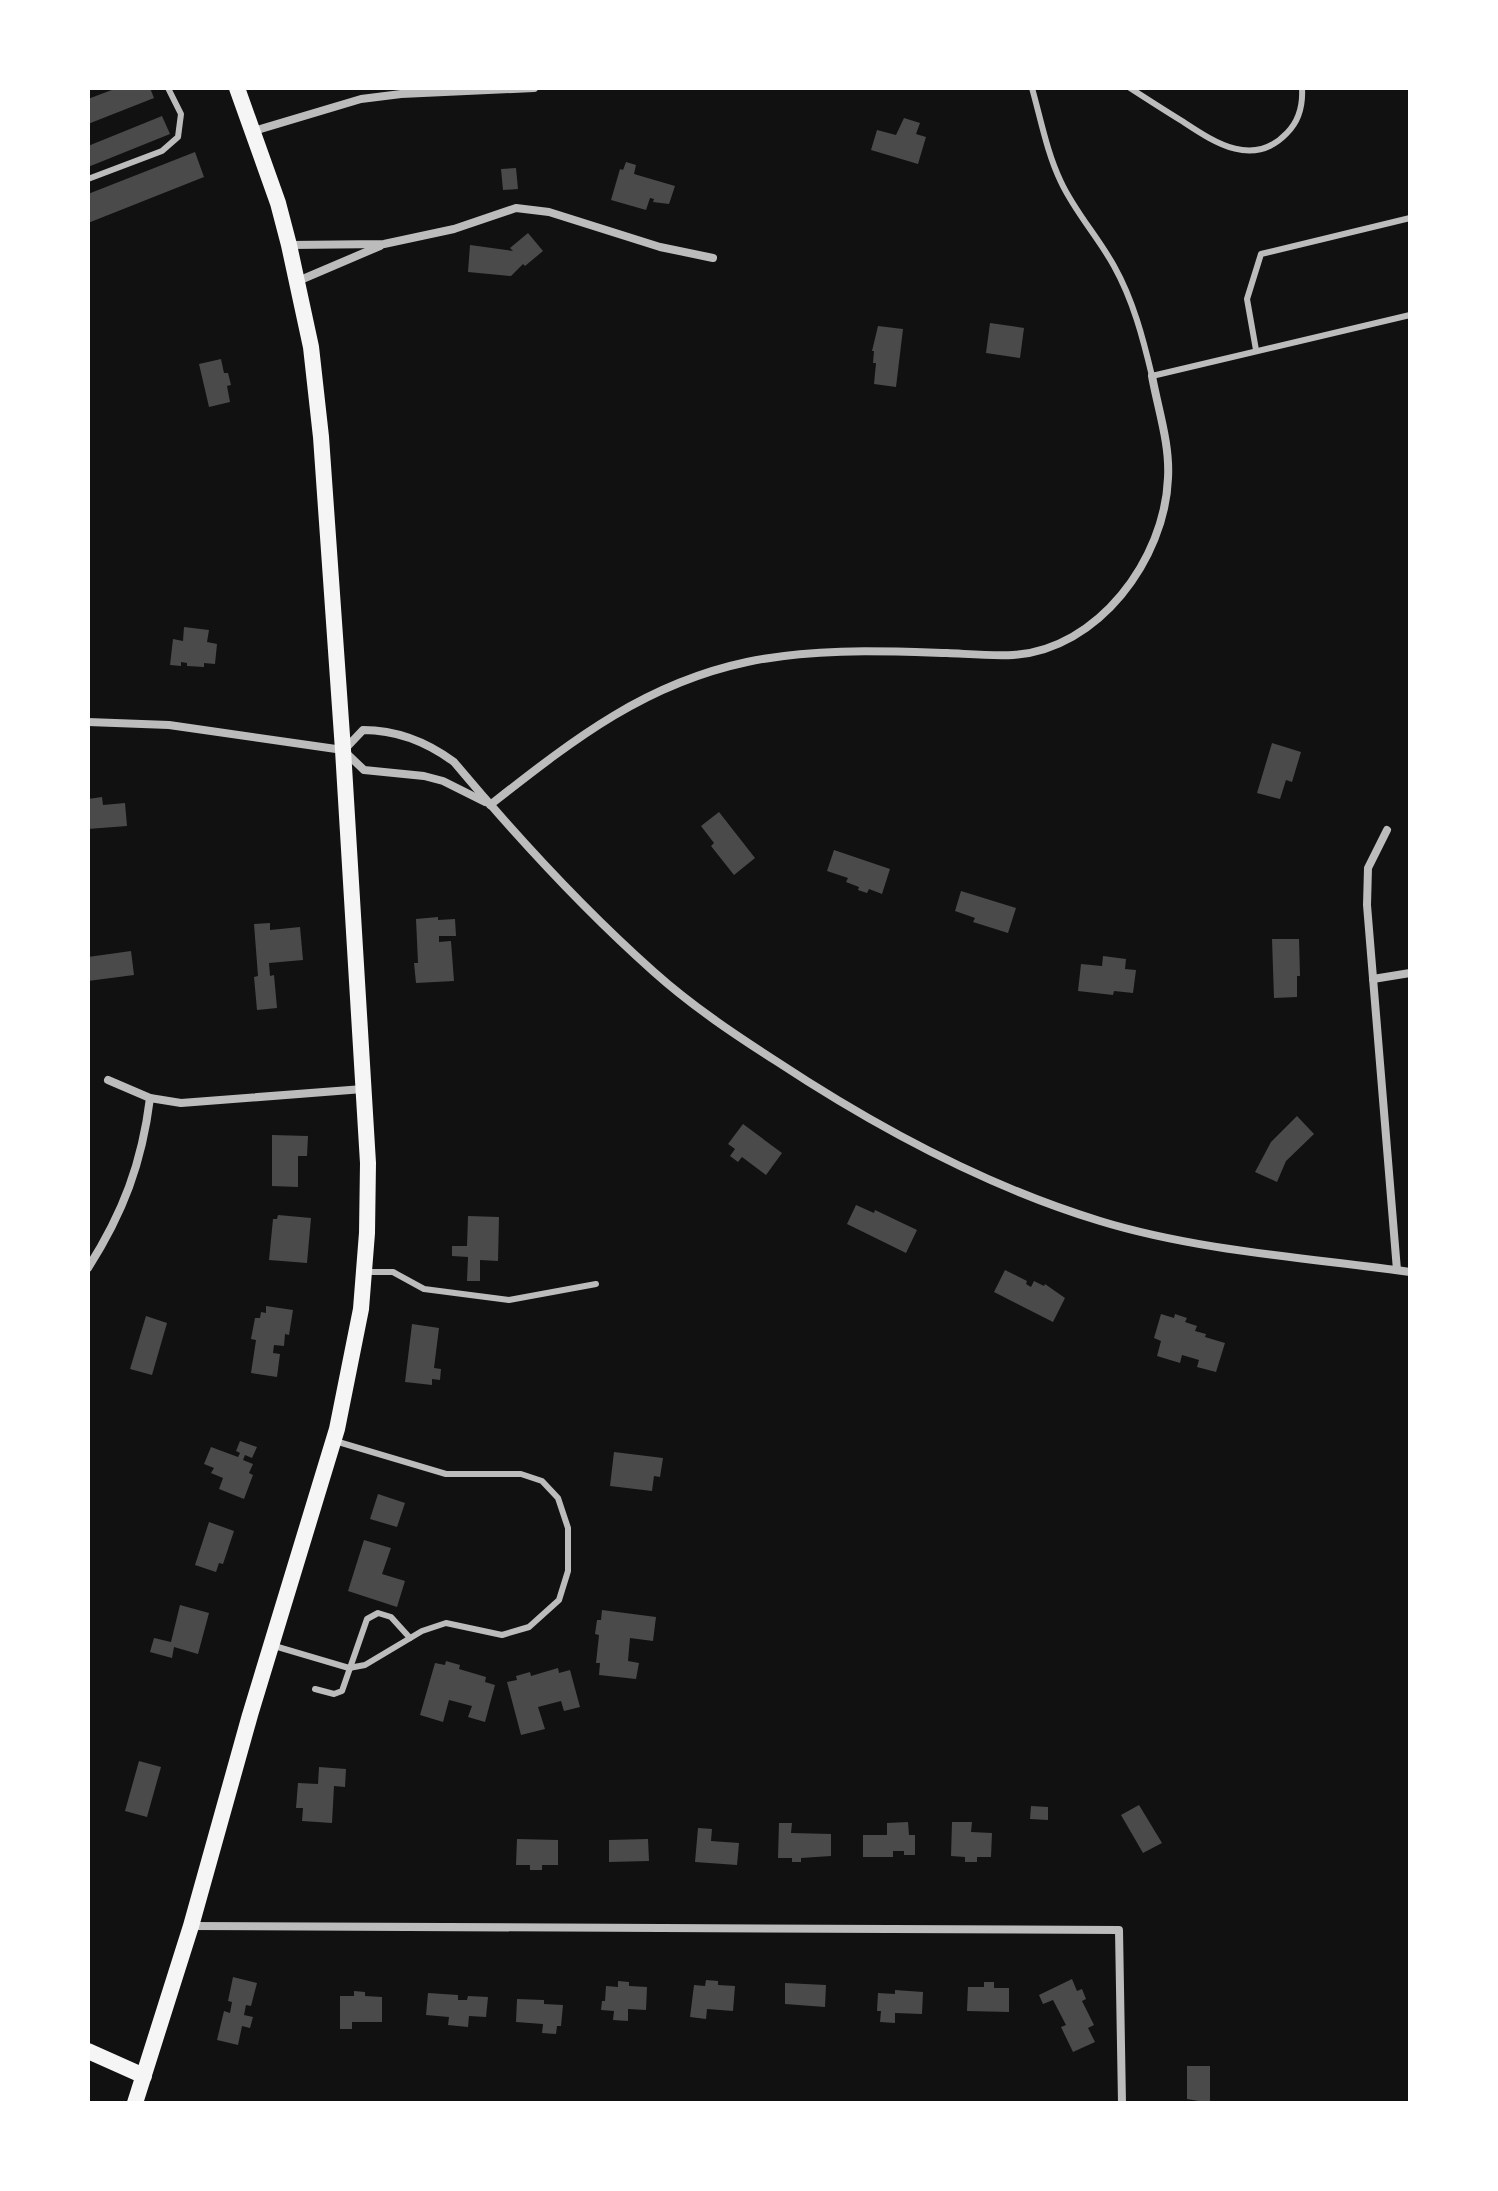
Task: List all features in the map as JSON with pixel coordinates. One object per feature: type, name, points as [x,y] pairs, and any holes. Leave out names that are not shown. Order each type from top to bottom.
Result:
[{"type":"main road","points":[[135,2103],[191,1926],[271,1645],[334,1441],[355,1350],[365,1272],[368,1163],[321,437],[311,347],[298,281],[254,131],[237,88]]},
{"type":"main road","points":[[88,2051],[144,2076]]},
{"type":"street","points":[[254,131],[361,99],[412,93],[534,88]]},
{"type":"street","points":[[298,281],[384,244],[454,229],[516,208],[549,212],[660,247],[713,258]]},
{"type":"street","points":[[289,245],[384,244]]},
{"type":"street","points":[[490,805],[608,717],[673,684],[709,671],[818,652],[1013,655],[1054,646],[1075,635],[1109,608],[1125,590],[1159,529],[1168,467],[1152,376]]},
{"type":"street","points":[[88,722],[169,725],[343,750],[364,770],[443,781],[490,805]]},
{"type":"street","points":[[343,750],[363,730],[401,735],[428,746],[454,762],[575,896],[655,973],[716,1022],[828,1096],[932,1153],[1023,1193],[1101,1221],[1227,1247],[1410,1272]]},
{"type":"street","points":[[1387,830],[1368,868],[1367,905],[1397,1270]]},
{"type":"street","points":[[1373,979],[1410,973]]},
{"type":"street","points":[[108,1080],[150,1098],[181,1103],[363,1089]]},
{"type":"street","points":[[88,1268],[120,1210],[141,1158],[150,1098]]},
{"type":"street","points":[[191,1926],[1119,1930],[1122,2103]]},
{"type":"lane","points":[[88,179],[162,151],[178,137],[181,114],[168,88]]},
{"type":"lane","points":[[1045,88],[1033,90],[1056,170],[1072,203],[1100,243],[1124,287],[1143,338],[1152,376],[1410,315]]},
{"type":"lane","points":[[1130,88],[1225,147],[1248,151],[1272,145],[1291,128],[1302,105],[1302,88]]},
{"type":"lane","points":[[1256,350],[1247,299],[1261,254],[1410,218]]},
{"type":"lane","points":[[365,1272],[393,1272],[424,1289],[509,1300],[596,1284]]},
{"type":"lane","points":[[271,1645],[349,1668],[365,1665],[410,1638],[446,1623],[502,1635],[529,1627],[559,1600],[568,1571],[568,1528],[558,1498],[542,1481],[521,1474],[446,1474],[334,1441]]},
{"type":"lane","points":[[315,1689],[334,1694],[342,1691],[367,1619],[378,1613],[391,1617],[410,1638]]},
{"type":"building","points":[[117,88],[150,88],[154,98],[88,124],[88,99]]},
{"type":"building","points":[[162,116],[170,134],[88,167],[88,146]]},
{"type":"building","points":[[904,118],[920,123],[916,134],[926,137],[918,164],[871,150],[877,130],[896,135]]},
{"type":"building","points":[[195,152],[204,177],[88,223],[88,194]]},
{"type":"building","points":[[626,162],[636,165],[634,174],[675,186],[669,204],[653,202],[654,199],[650,198],[646,210],[611,200],[620,169],[623,170]]},
{"type":"building","points":[[516,168],[518,189],[503,190],[501,169]]},
{"type":"building","points":[[528,233],[543,251],[511,276],[468,272],[470,245],[513,251],[510,248]]},
{"type":"building","points":[[990,323],[1024,328],[1020,358],[986,353]]},
{"type":"building","points":[[878,326],[903,329],[896,387],[874,384],[876,363],[873,363],[872,351]]},
{"type":"building","points":[[221,359],[231,385],[227,386],[230,402],[209,407],[199,364]]},
{"type":"building","points":[[184,627],[209,630],[207,642],[217,644],[215,664],[187,666],[187,663],[181,662],[181,666],[170,665],[173,639],[183,641]]},
{"type":"building","points":[[1272,743],[1301,752],[1292,782],[1286,780],[1280,799],[1257,793]]},
{"type":"building","points":[[102,797],[103,805],[125,803],[127,826],[88,829],[88,799]]},
{"type":"building","points":[[719,812],[755,858],[734,875],[711,846],[714,843],[701,826]]},
{"type":"building","points":[[834,850],[890,869],[882,894],[869,889],[867,893],[858,890],[859,887],[846,882],[848,878],[827,871]]},
{"type":"building","points":[[961,891],[1016,908],[1008,933],[973,922],[975,918],[955,911]]},
{"type":"building","points":[[438,917],[438,920],[455,919],[456,936],[439,936],[439,942],[451,941],[454,981],[416,983],[416,919]]},
{"type":"building","points":[[270,923],[270,930],[300,927],[303,960],[269,963],[270,976],[274,975],[277,1008],[257,1010],[254,924]]},
{"type":"building","points":[[1272,939],[1299,939],[1297,997],[1274,998]]},
{"type":"building","points":[[131,951],[134,975],[88,981],[88,957]]},
{"type":"building","points":[[1103,956],[1126,959],[1125,969],[1136,970],[1133,993],[1114,991],[1113,995],[1078,991],[1081,964],[1102,966]]},
{"type":"building","points":[[1297,1116],[1314,1134],[1286,1161],[1277,1182],[1255,1172],[1271,1142]]},
{"type":"building","points":[[743,1124],[782,1153],[766,1175],[742,1157],[738,1162],[730,1156],[735,1149],[728,1144]]},
{"type":"building","points":[[272,1135],[308,1136],[307,1156],[298,1156],[298,1187],[272,1186]]},
{"type":"building","points":[[856,1205],[874,1213],[875,1210],[917,1230],[906,1253],[847,1224]]},
{"type":"building","points":[[278,1215],[311,1218],[307,1263],[269,1260],[273,1219],[277,1219]]},
{"type":"building","points":[[468,1216],[499,1217],[498,1261],[480,1260],[480,1281],[467,1281],[468,1257],[452,1256],[452,1246],[467,1246]]},
{"type":"building","points":[[1005,1270],[1027,1281],[1026,1284],[1031,1287],[1034,1281],[1045,1284],[1065,1298],[1053,1322],[994,1292]]},
{"type":"building","points":[[266,1306],[293,1310],[284,1346],[274,1345],[273,1353],[280,1354],[277,1377],[251,1373],[256,1340],[251,1339],[255,1318],[260,1318],[261,1312],[266,1313]]},
{"type":"building","points":[[1161,1314],[1187,1318],[1185,1322],[1197,1326],[1195,1331],[1225,1343],[1216,1372],[1197,1367],[1199,1360],[1182,1355],[1180,1363],[1157,1356],[1161,1341],[1154,1338]]},
{"type":"building","points":[[146,1316],[167,1323],[152,1375],[130,1369]]},
{"type":"building","points":[[412,1324],[439,1328],[434,1368],[441,1369],[440,1380],[432,1379],[432,1385],[405,1382]]},
{"type":"building","points":[[240,1441],[257,1447],[252,1458],[245,1455],[243,1460],[253,1464],[249,1473],[253,1475],[244,1499],[219,1489],[223,1478],[211,1473],[214,1468],[204,1464],[211,1447],[238,1457],[240,1453],[236,1451]]},
{"type":"building","points":[[614,1452],[663,1458],[660,1477],[654,1476],[652,1491],[610,1486]]},
{"type":"building","points":[[378,1494],[405,1503],[397,1527],[370,1519]]},
{"type":"building","points":[[209,1522],[234,1531],[223,1564],[219,1563],[216,1572],[195,1565]]},
{"type":"building","points":[[364,1540],[391,1548],[382,1574],[405,1581],[397,1607],[348,1591]]},
{"type":"building","points":[[180,1605],[209,1613],[198,1654],[174,1647],[172,1658],[150,1652],[154,1638],[171,1642]]},
{"type":"building","points":[[602,1610],[656,1617],[653,1641],[630,1638],[628,1661],[639,1663],[636,1679],[599,1675],[600,1663],[596,1663],[599,1635],[595,1634]]},
{"type":"building","points":[[446,1661],[460,1665],[459,1669],[486,1677],[485,1682],[495,1685],[485,1722],[468,1717],[472,1706],[449,1700],[443,1722],[420,1715],[435,1663],[445,1665]]},
{"type":"building","points":[[558,1668],[559,1673],[570,1670],[580,1707],[564,1711],[561,1701],[538,1707],[545,1729],[521,1735],[507,1682],[530,1672],[531,1676]]},
{"type":"building","points":[[139,1761],[161,1767],[147,1817],[125,1811]]},
{"type":"building","points":[[319,1767],[346,1769],[345,1787],[334,1786],[332,1823],[302,1821],[303,1808],[296,1808],[298,1783],[318,1784]]},
{"type":"building","points":[[1139,1805],[1162,1843],[1143,1853],[1121,1815]]},
{"type":"building","points":[[1031,1806],[1048,1807],[1048,1820],[1030,1819]]},
{"type":"building","points":[[908,1822],[909,1835],[915,1835],[915,1855],[893,1851],[893,1857],[863,1857],[863,1835],[887,1835],[887,1823]]},
{"type":"building","points":[[952,1822],[972,1822],[971,1832],[992,1833],[991,1857],[977,1857],[977,1862],[965,1862],[965,1857],[951,1856]]},
{"type":"building","points":[[779,1823],[792,1823],[791,1833],[831,1834],[831,1856],[801,1858],[801,1862],[778,1858]]},
{"type":"building","points":[[698,1828],[712,1829],[711,1841],[739,1843],[737,1865],[695,1862]]},
{"type":"building","points":[[517,1839],[558,1840],[558,1865],[542,1865],[542,1870],[530,1870],[530,1865],[516,1865]]},
{"type":"building","points":[[648,1839],[649,1861],[609,1862],[609,1840]]},
{"type":"building","points":[[233,1977],[257,1983],[251,2006],[246,2005],[244,2015],[253,2017],[250,2028],[242,2026],[238,2045],[217,2040],[224,2011],[230,2013],[232,2002],[228,2001]]},
{"type":"building","points":[[1072,1979],[1077,1991],[1082,1989],[1086,1999],[1082,2001],[1094,2025],[1088,2028],[1095,2042],[1073,2052],[1061,2027],[1066,2025],[1053,2000],[1043,2004],[1039,1995]]},
{"type":"building","points":[[706,1980],[718,1981],[718,1985],[735,1986],[733,2011],[707,2009],[706,2019],[690,2017],[694,1985],[705,1986]]},
{"type":"building","points":[[618,1981],[629,1982],[629,1986],[647,1987],[646,2010],[628,2009],[628,2021],[613,2020],[614,2011],[601,2010],[606,1986],[618,1987]]},
{"type":"building","points":[[984,1982],[994,1982],[994,1988],[1009,1988],[1009,2012],[967,2011],[968,1987],[984,1987]]},
{"type":"building","points":[[785,1983],[826,1985],[825,2007],[785,2004]]},
{"type":"building","points":[[895,1990],[923,1992],[922,2014],[895,2013],[895,2023],[880,2022],[878,1993],[895,1994]]},
{"type":"building","points":[[354,1991],[365,1992],[365,1996],[382,1997],[382,2022],[352,2022],[352,2029],[340,2029],[340,1996],[354,1996]]},
{"type":"building","points":[[428,1993],[458,1995],[458,2000],[467,2000],[468,1996],[488,1997],[486,2017],[469,2016],[468,2027],[448,2025],[449,2017],[426,2015]]},
{"type":"building","points":[[517,1999],[544,2000],[544,2004],[563,2005],[561,2026],[557,2026],[556,2034],[542,2033],[543,2024],[516,2022]]},
{"type":"building","points":[[1187,2066],[1210,2066],[1210,2103],[1187,2099]]}]
